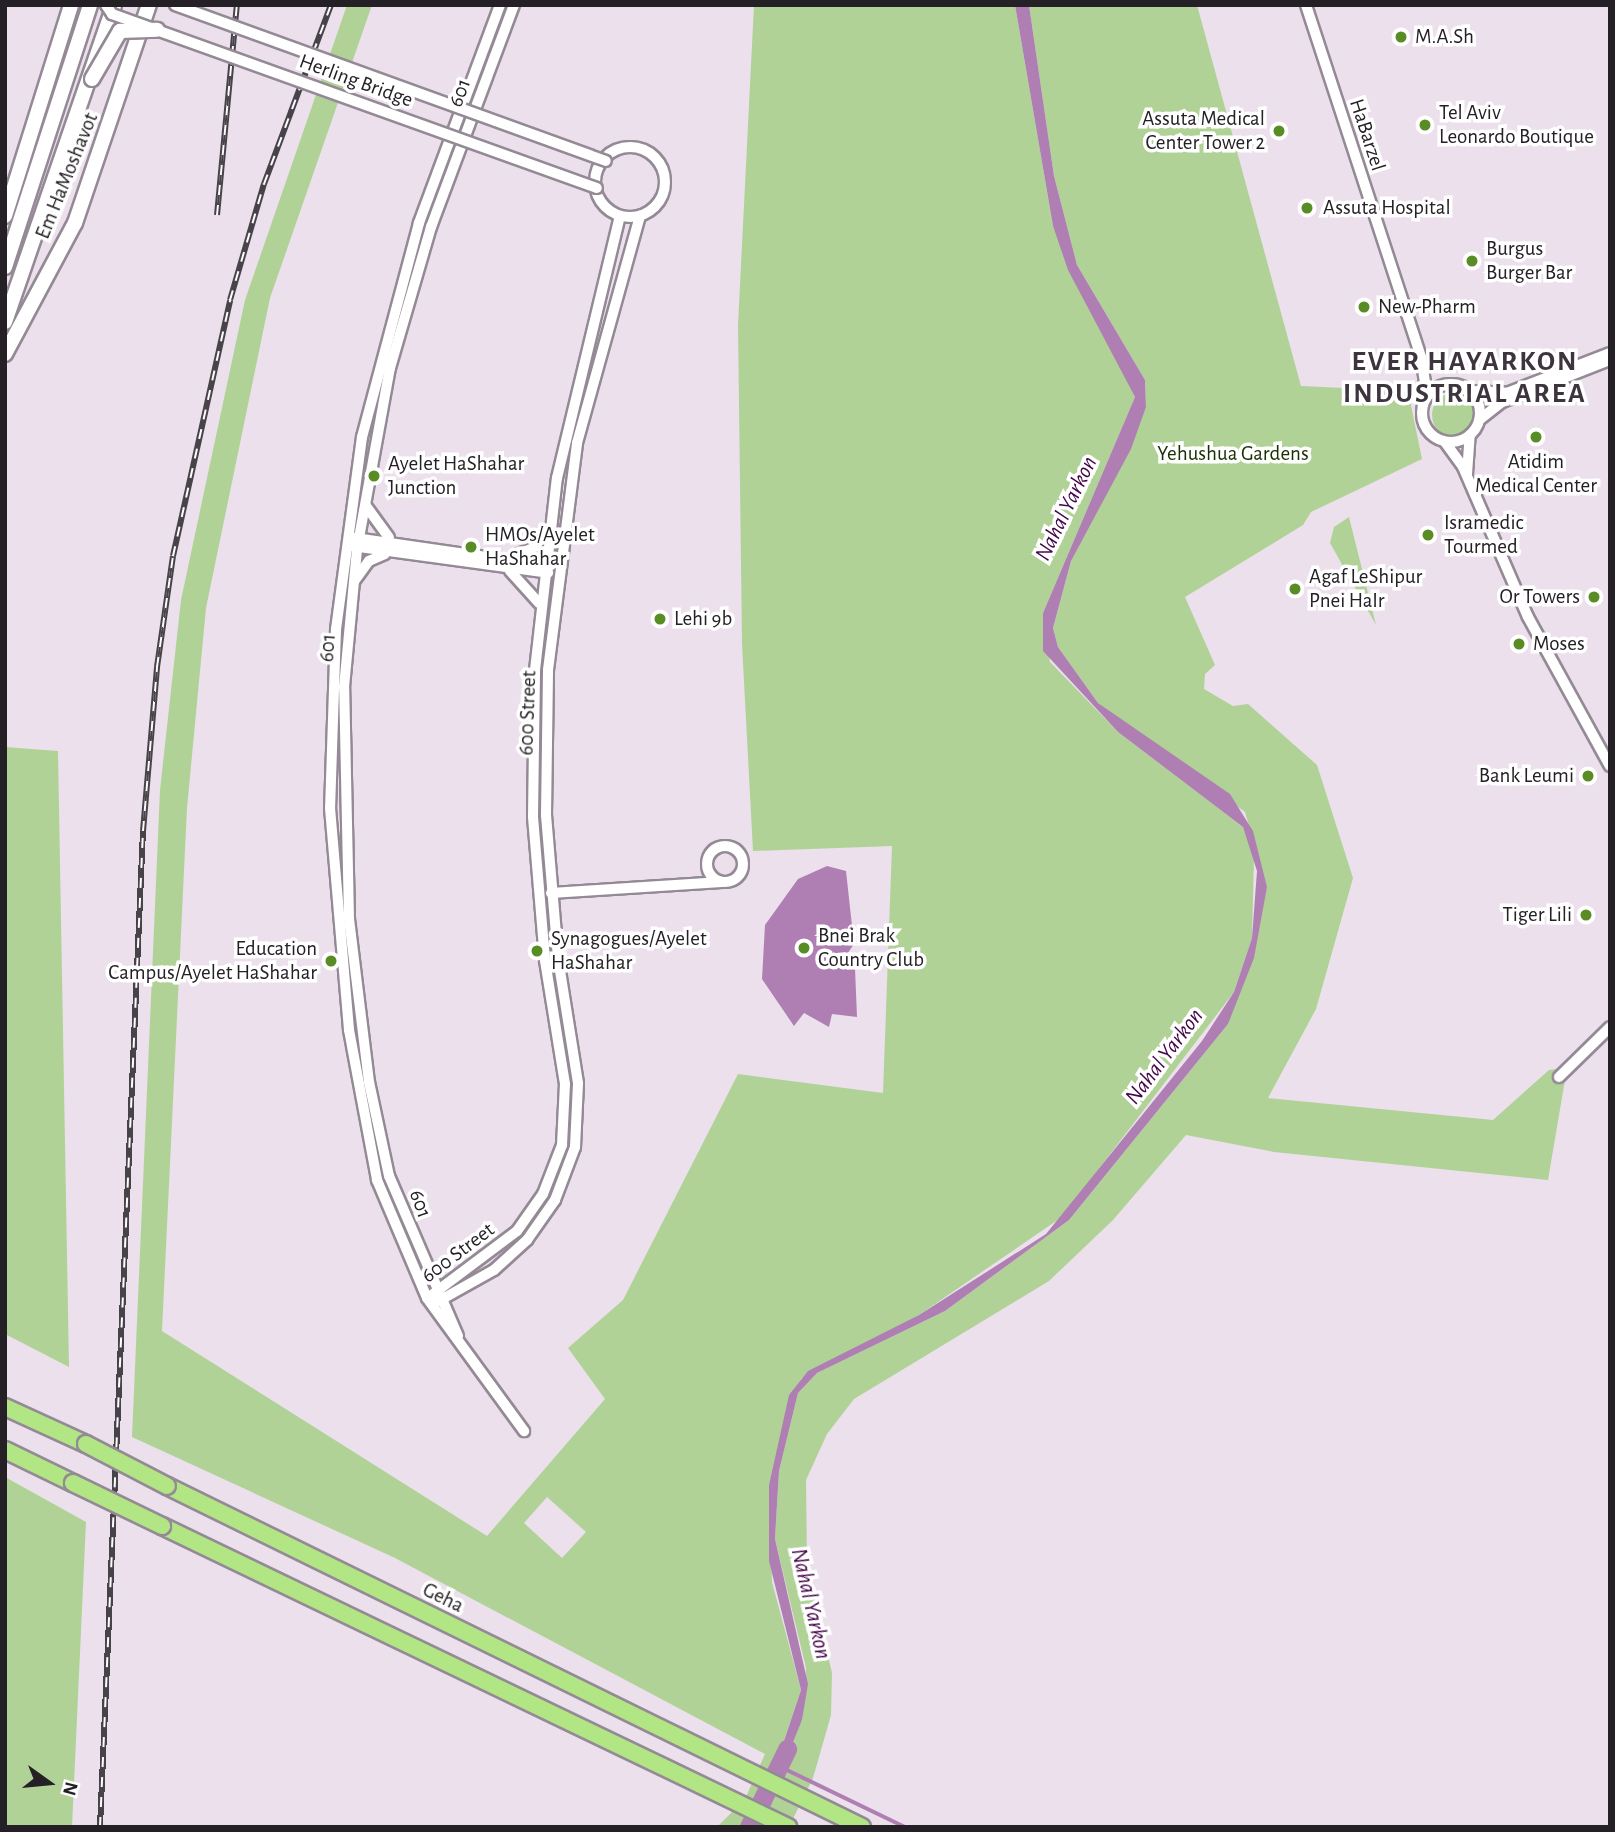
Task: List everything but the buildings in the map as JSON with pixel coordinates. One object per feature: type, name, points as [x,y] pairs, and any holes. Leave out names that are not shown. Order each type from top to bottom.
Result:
[{"type":"highway","name":"Geha","points":[[5,1404],[862,1827]]},
{"type":"highway","points":[[5,1450],[788,1827]]},
{"type":"main road","name":"Em HaMoshavot","points":[[5,216],[71,5]]},
{"type":"main road","points":[[5,267],[90,5]]},
{"type":"main road","name":"Em HaMoshavot","points":[[5,354],[75,223],[149,5]]},
{"type":"main road","points":[[5,322],[92,79],[111,8]]},
{"type":"main road","points":[[92,79],[120,31],[157,30]]},
{"type":"street","name":"Herling Bridge","points":[[175,5],[606,161]]},
{"type":"street","name":"601","points":[[500,5],[396,296],[362,437],[345,543],[331,699],[336,920],[365,1132],[400,1245],[427,1298],[524,1431]]},
{"type":"street","name":"601","points":[[459,1340],[453,1320],[428,1272],[378,1130],[349,919],[343,747],[357,549],[409,300],[514,5]]},
{"type":"street","name":"HaBarzel","points":[[1306,5],[1421,357],[1427,396]]},
{"type":"street","name":"Herling Bridge","points":[[111,8],[157,30],[597,188]]},
{"type":"street","points":[[629,144],[656,155],[662,185],[640,216],[619,220],[602,207],[597,188],[606,161],[629,144]]},
{"type":"street","name":"600 Street","points":[[427,1298],[443,1303],[466,1289],[542,1222],[575,1147],[578,1083],[551,893],[546,719],[557,569],[579,434],[640,216]]},
{"type":"street","name":"600 Street","points":[[427,1298],[458,1278],[531,1215],[562,1144],[565,1084],[545,960],[533,816],[540,607],[549,526],[566,431],[619,220]]},
{"type":"street","points":[[1610,352],[1507,393],[1483,396],[1446,384],[1427,396],[1422,422],[1445,442],[1467,478],[1528,617],[1610,766]]},
{"type":"street","points":[[1467,478],[1470,435],[1479,420],[1502,401],[1610,360]]},
{"type":"street","points":[[1468,389],[1479,420]]},
{"type":"street","points":[[1445,442],[1470,435]]},
{"type":"street","points":[[365,501],[373,524],[392,541]]},
{"type":"street","points":[[509,556],[533,548],[549,526]]},
{"type":"street","points":[[345,543],[359,536],[509,556],[545,562],[557,569]]},
{"type":"street","points":[[345,543],[357,549],[544,574],[557,569]]},
{"type":"street","points":[[353,584],[369,561],[388,553]]},
{"type":"street","points":[[506,569],[531,588],[540,607]]},
{"type":"street","points":[[551,893],[688,882],[722,882],[741,872],[740,855],[719,847],[688,882]]},
{"type":"street","points":[[707,863],[722,882]]},
{"type":"street","points":[[1559,1077],[1610,1027]]},
{"type":"street","points":[[428,1272],[458,1278]]},
{"type":"street","points":[[453,1320],[466,1289]]},
{"type":"green space","name":"Yehushua Gardens","points":[[347,5],[372,5],[270,298],[206,608],[187,808],[162,1331],[487,1536],[605,1399],[568,1348],[623,1300],[738,1074],[883,1093],[892,846],[753,851],[742,644],[738,325],[754,5],[1015,5],[1053,226],[1135,397],[1043,613],[1050,662],[1118,732],[1243,827],[1254,858],[1252,938],[1234,992],[1062,1217],[919,1315],[801,1379],[769,1485],[772,1582],[801,1690],[774,1771],[802,1720],[806,1668],[775,1539],[779,1471],[798,1393],[817,1373],[945,1311],[1069,1220],[1228,1024],[1267,887],[1245,812],[1098,703],[1058,647],[1053,628],[1071,561],[1146,407],[1145,380],[1077,265],[1054,176],[1029,5],[1197,5],[1301,386],[1408,391],[1422,459],[1311,512],[1303,525],[1185,597],[1215,665],[1205,674],[1204,689],[1233,706],[1248,704],[1317,765],[1353,878],[1316,1009],[1268,1098],[1493,1120],[1549,1070],[1567,1068],[1548,1180],[1274,1152],[1186,1135],[1113,1220],[1049,1281],[854,1399],[827,1434],[806,1480],[807,1566],[832,1673],[831,1715],[813,1778],[789,1827],[717,1827],[745,1799],[765,1754],[395,1558],[132,1437],[160,790],[181,600],[245,300]],"holes":[[[547,1497],[586,1532],[562,1558],[524,1523]]]},
{"type":"green space","points":[[1454,393],[1470,399],[1476,415],[1470,431],[1454,437],[1438,431],[1432,415],[1438,399]]},
{"type":"green space","points":[[1349,517],[1376,625],[1330,543],[1334,527]]},
{"type":"green space","points":[[5,747],[58,751],[69,1367],[5,1334]]},
{"type":"green space","points":[[5,1477],[86,1522],[72,1827],[5,1827]]},
{"type":"shaded area","points":[[1015,5],[1029,5],[1054,176],[1077,265],[1145,380],[1146,407],[1131,449],[1071,561],[1053,628],[1058,647],[1098,703],[1230,794],[1253,831],[1267,887],[1254,958],[1228,1024],[1069,1220],[945,1311],[817,1373],[798,1393],[779,1471],[775,1539],[808,1684],[802,1720],[780,1774],[774,1771],[801,1690],[769,1561],[769,1485],[789,1395],[808,1371],[919,1315],[1046,1234],[1202,1041],[1234,992],[1252,938],[1257,871],[1243,827],[1118,732],[1043,651],[1043,613],[1135,397],[1068,270],[1053,226]]},
{"type":"shaded area","name":"Bnei Brak Country Club","points":[[827,866],[846,871],[854,944],[843,960],[855,968],[857,1017],[832,1014],[829,1027],[804,1013],[794,1026],[762,979],[765,925],[798,879]]},
{"type":"waterway","name":"Nahal Yarkon","points":[[749,1827],[787,1749]]},
{"type":"waterway","points":[[781,1767],[905,1827]]},
{"type":"railway","points":[[217,215],[237,5]]},
{"type":"railway","points":[[100,1827],[143,831],[157,667],[173,556],[230,300],[264,184],[331,5]]},
{"type":"place","name":"M.A.Sh","points":[[1401,37]]},
{"type":"place","name":"Tel Aviv Leonardo Boutique","points":[[1425,125]]},
{"type":"place","name":"Assuta Medical Center Tower 2","points":[[1279,131]]},
{"type":"place","name":"Assuta Hospital","points":[[1307,208]]},
{"type":"place","name":"Burgus Burger Bar","points":[[1472,261]]},
{"type":"place","name":"New-Pharm","points":[[1364,307]]},
{"type":"place","name":"Atidim Medical Center","points":[[1536,437]]},
{"type":"place","name":"Ayelet HaShahar Junction","points":[[374,476]]},
{"type":"place","name":"Isramedic Tourmed","points":[[1428,535]]},
{"type":"place","name":"HMOs/Ayelet HaShahar","points":[[471,547]]},
{"type":"place","name":"Agaf LeShipur Pnei HaIr","points":[[1295,589]]},
{"type":"place","name":"Or Towers","points":[[1594,597]]},
{"type":"place","name":"Lehi 9b","points":[[660,619]]},
{"type":"place","name":"Moses","points":[[1519,644]]},
{"type":"place","name":"Bank Leumi","points":[[1588,776]]},
{"type":"place","name":"Tiger Lili","points":[[1586,915]]},
{"type":"place","name":"Bnei Brak Country Club","points":[[804,948]]},
{"type":"place","name":"Synagogues/Ayelet HaShahar","points":[[537,951]]},
{"type":"place","name":"Education Campus/Ayelet HaShahar","points":[[331,961]]},
{"type":"district","name":"EVER HAYARKON INDUSTRIAL AREA","points":[[1465,378]]}]
